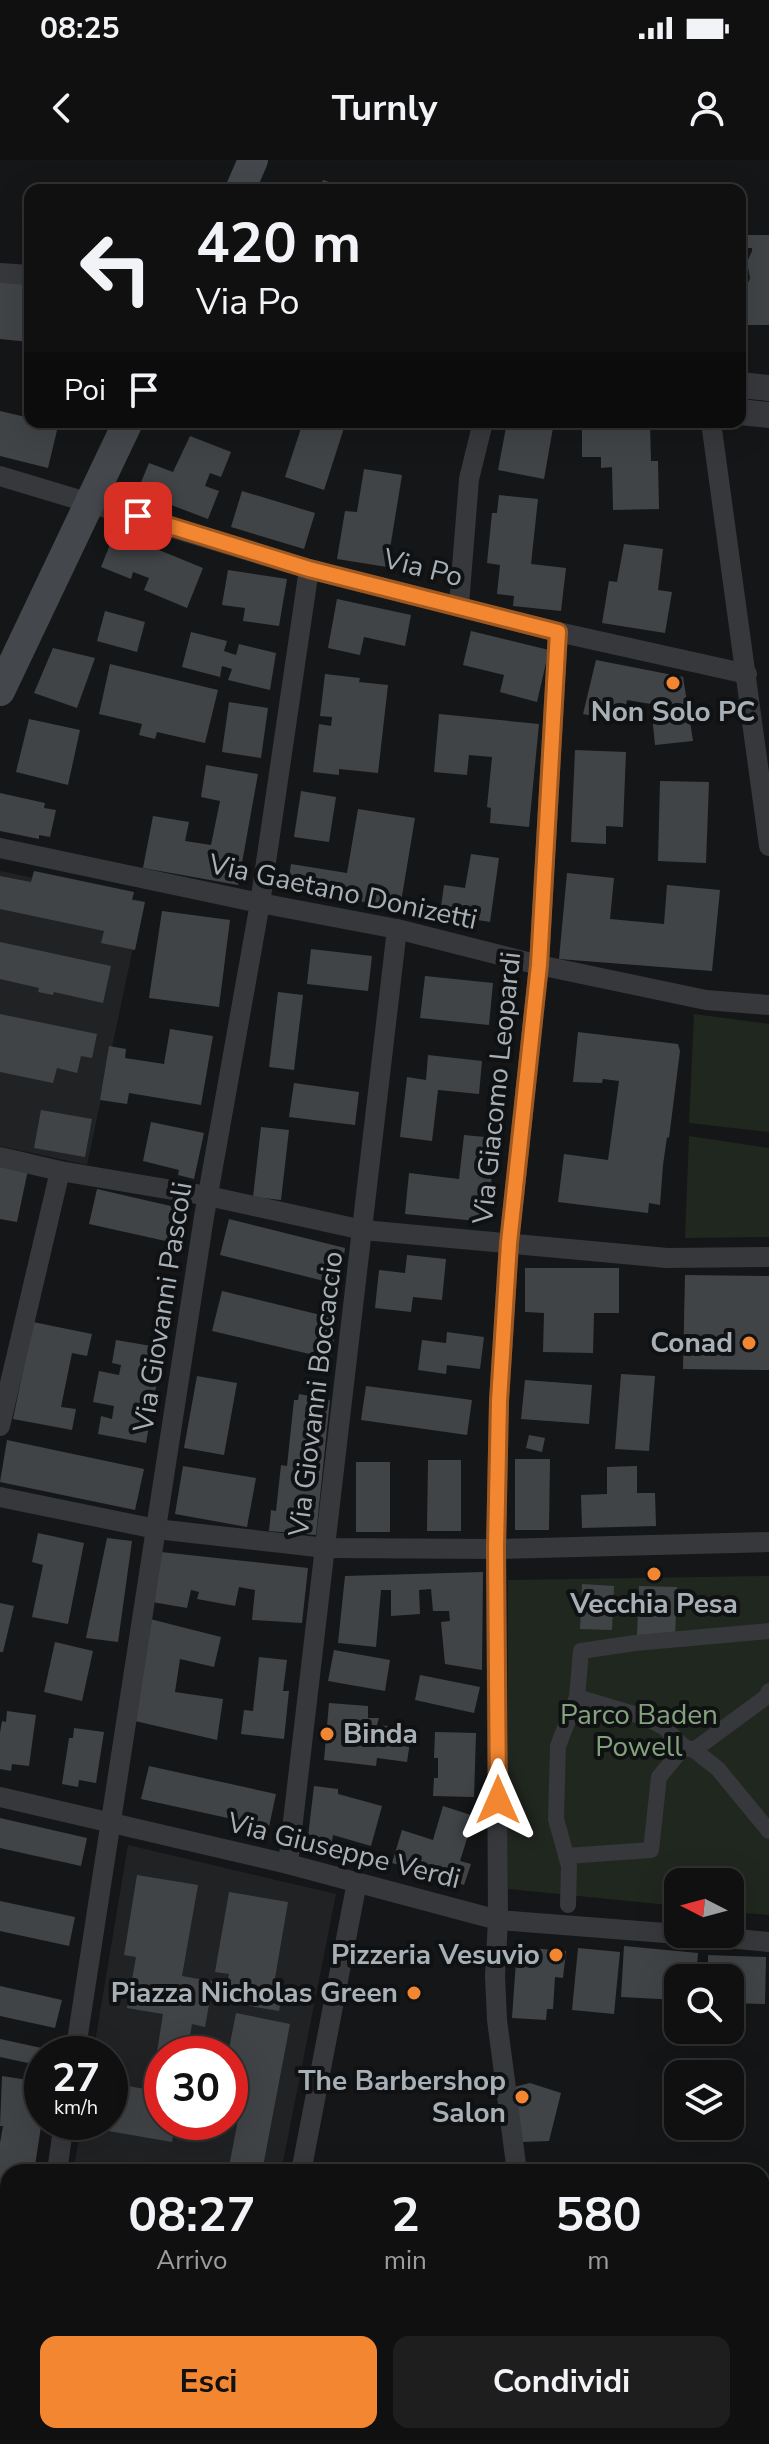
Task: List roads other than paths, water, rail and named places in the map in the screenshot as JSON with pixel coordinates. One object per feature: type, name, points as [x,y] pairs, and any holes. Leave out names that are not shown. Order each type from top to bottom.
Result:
[{"type":"main road","points":[[243,184],[253,160]]},
{"type":"main road","points":[[0,691],[125,428]]},
{"type":"street","points":[[0,273],[24,275]]},
{"type":"street","points":[[746,386],[769,388]]},
{"type":"street","points":[[746,413],[769,415]]},
{"type":"street","points":[[459,605],[469,479],[482,428]]},
{"type":"street","points":[[712,428],[769,846]]},
{"type":"street","name":"Via Po","points":[[0,476],[309,569],[558,632],[747,674]]},
{"type":"street","name":"Via Giovanni Pascoli","points":[[78,2036],[208,1196],[260,903],[309,569]]},
{"type":"street","name":"Via Giacomo Leopardi","points":[[516,2164],[497,2020],[495,1976],[498,1920],[496,1549],[499,1401],[509,1243],[539,965],[558,632]]},
{"type":"street","name":"Via Gaetano Donizetti","points":[[0,848],[397,929],[539,965],[706,1000],[769,1005]]},
{"type":"street","name":"Via Giovanni Boccaccio","points":[[288,1864],[397,929]]},
{"type":"street","points":[[0,1157],[60,1171],[208,1196],[363,1230],[667,1258],[769,1257]]},
{"type":"street","points":[[0,1426],[60,1171]]},
{"type":"street","points":[[0,1497],[156,1529],[326,1548],[496,1549],[769,1542]]},
{"type":"street","points":[[568,1905],[569,1866],[556,1819],[558,1746],[577,1697],[581,1651],[769,1631]]},
{"type":"street","points":[[566,1856],[651,1850],[659,1777],[689,1748],[766,1697],[769,1691]]},
{"type":"street","points":[[577,1697],[644,1717],[665,1728],[718,1769],[769,1831]]},
{"type":"street","name":"Via Giuseppe Verdi","points":[[0,1797],[288,1864],[498,1920],[664,1933]]},
{"type":"street","points":[[303,2164],[357,1882]]},
{"type":"street","name":"Via Giuseppe Verdi","points":[[744,1940],[769,1942]]},
{"type":"street","points":[[58,2164],[61,2140]]},
{"type":"place","name":"Non Solo PC","points":[[673,683]]},
{"type":"place","name":"Conad","points":[[749,1343]]},
{"type":"place","name":"Vecchia Pesa","points":[[654,1574]]},
{"type":"place","name":"Binda","points":[[327,1734]]},
{"type":"place","name":"Pizzeria Vesuvio","points":[[556,1955]]},
{"type":"place","name":"Piazza Nicholas Green","points":[[414,1993]]},
{"type":"place","name":"The Barbershop Salon","points":[[522,2097]]},
{"type":"park label","name":"Parco Baden Powell","points":[[639,1731]]}]
